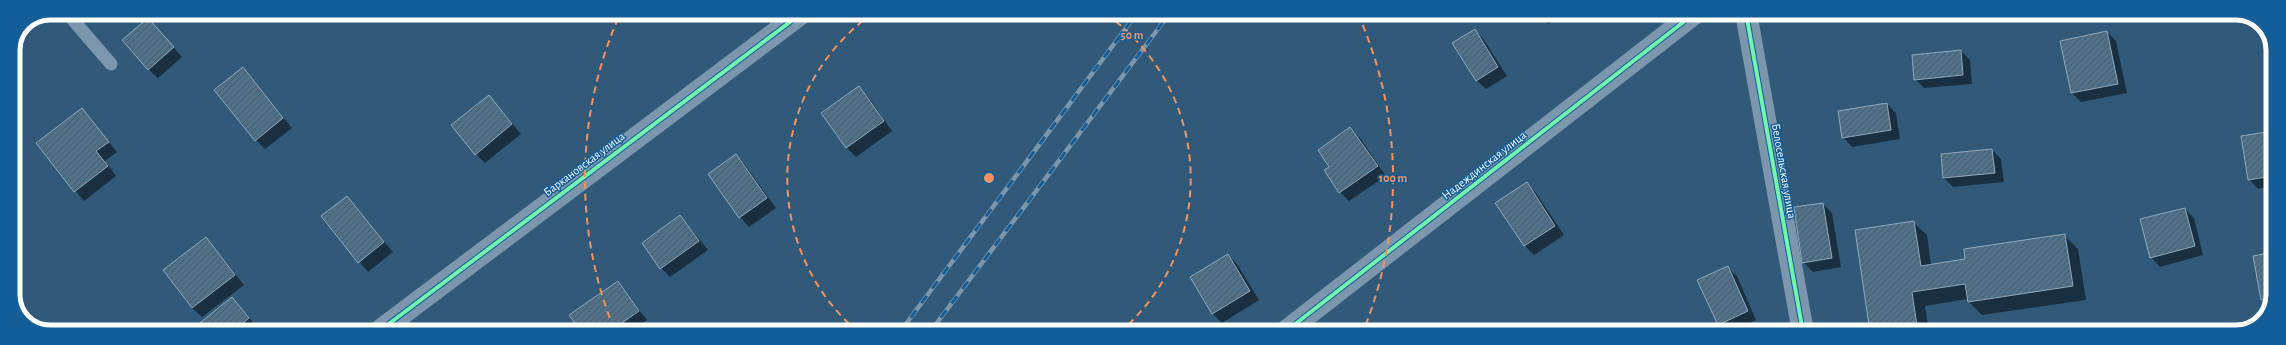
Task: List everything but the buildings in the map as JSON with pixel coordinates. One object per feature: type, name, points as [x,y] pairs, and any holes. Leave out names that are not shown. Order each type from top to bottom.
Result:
[{"type":"street","name":"Баркановская улица","points":[[387,325],[793,20]]},
{"type":"street","name":"Надеждинская улица","points":[[1294,325],[1686,20]]},
{"type":"street","name":"Белосельская улица","points":[[1747,20],[1802,325]]},
{"type":"lane","points":[[73,20],[110,64]]},
{"type":"railway","points":[[905,325],[1132,20]]},
{"type":"railway","points":[[935,325],[1165,20]]},
{"type":"cycle path","points":[[387,325],[793,20]]},
{"type":"cycle path","points":[[1294,325],[1686,20]]},
{"type":"cycle path","points":[[1747,20],[1802,325]]}]
